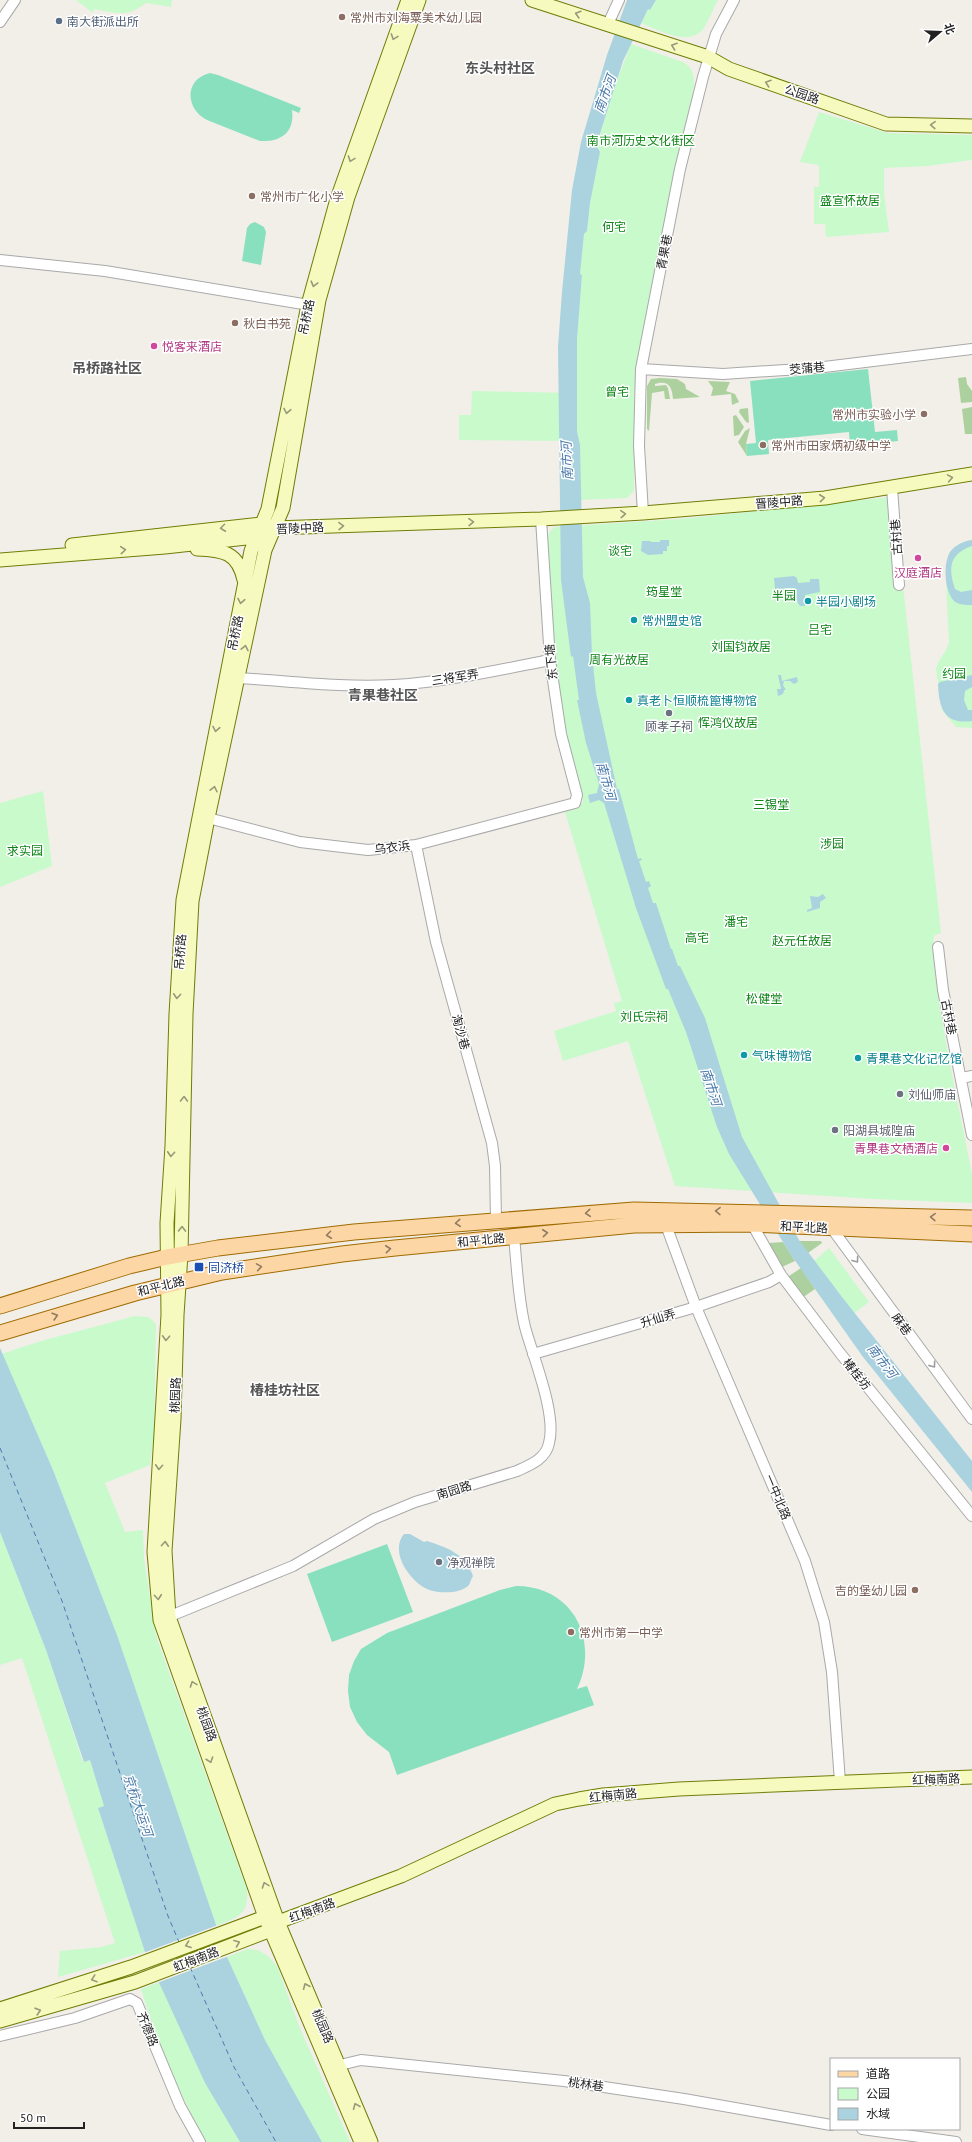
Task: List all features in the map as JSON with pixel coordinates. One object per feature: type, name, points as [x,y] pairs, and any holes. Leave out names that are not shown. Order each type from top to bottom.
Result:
[{"type":"main road","name":"吊桥路","points":[[173,1283],[192,901],[208,818],[265,550],[268,526],[283,508],[313,306],[337,199],[408,0]]},
{"type":"main road","name":"吊桥路","points":[[313,306],[348,197],[420,0]]},
{"type":"main road","points":[[532,0],[612,25]]},
{"type":"main road","name":"公园路","points":[[612,25],[708,57],[729,69],[886,124],[972,126]]},
{"type":"main road","name":"晋陵中路","points":[[0,553],[268,526],[541,519],[643,513],[825,498],[972,474]]},
{"type":"main road","name":"晋陵中路","points":[[0,560],[165,547],[256,537],[268,526]]},
{"type":"main road","name":"吊桥路","points":[[174,1255],[176,1014],[183,900],[245,583],[256,537]]},
{"type":"main road","points":[[165,547],[215,550],[228,554],[241,567],[245,583]]},
{"type":"main road","points":[[0,563],[14,558]]},
{"type":"main road","name":"和平北路","points":[[4,1305],[129,1266],[174,1255],[346,1233],[496,1220],[634,1210],[754,1218],[767,1225],[795,1227],[972,1234]]},
{"type":"main road","name":"和平北路","points":[[0,1333],[173,1283],[222,1272],[342,1254],[634,1225],[666,1225],[754,1218],[787,1212],[972,1218]]},
{"type":"main road","name":"桃园路","points":[[173,1283],[167,1323],[154,1552],[165,1618],[265,1917]]},
{"type":"main road","name":"桃园路","points":[[165,1618],[274,1926],[340,2065],[371,2142]]},
{"type":"main road","name":"红梅南路","points":[[257,1936],[274,1926],[401,1876],[555,1804],[611,1794],[679,1789],[972,1777]]},
{"type":"main road","name":"红梅南路","points":[[265,1917],[274,1926]]},
{"type":"main road","name":"虹梅南路","points":[[0,2009],[131,1967],[265,1917]]},
{"type":"main road","points":[[274,1926],[361,2142]]},
{"type":"main road","name":"虹梅南路","points":[[0,2021],[135,1982],[257,1936]]},
{"type":"street","points":[[0,22],[15,0]]},
{"type":"street","points":[[612,25],[618,0]]},
{"type":"street","name":"青果巷","points":[[643,513],[639,446],[641,369],[680,169],[708,57],[716,34],[734,0]]},
{"type":"street","points":[[0,260],[105,271],[313,306]]},
{"type":"street","name":"茭蒲巷","points":[[641,369],[723,374],[816,368],[972,349]]},
{"type":"street","name":"古村巷","points":[[892,488],[899,585]]},
{"type":"street","name":"东下塘","points":[[541,519],[550,660],[561,734],[577,796],[575,803]]},
{"type":"street","name":"三将军弄","points":[[238,678],[335,684],[394,685],[461,677],[550,660]]},
{"type":"street","name":"乌衣浜","points":[[208,818],[300,842],[368,850],[416,845],[575,803]]},
{"type":"street","name":"淘沙巷","points":[[416,845],[436,942],[492,1143],[495,1166],[496,1220]]},
{"type":"street","name":"古村巷","points":[[938,947],[943,990],[972,1135]]},
{"type":"street","points":[[961,1078],[972,1076]]},
{"type":"street","name":"麻巷","points":[[822,1214],[972,1419]]},
{"type":"street","name":"椿桂坊","points":[[754,1218],[781,1275],[840,1353],[972,1516]]},
{"type":"street","name":"一中北路","points":[[666,1225],[696,1307],[805,1561],[824,1622],[832,1672],[840,1782]]},
{"type":"street","name":"南园路","points":[[165,1618],[293,1566],[374,1519],[415,1502],[517,1472],[542,1457],[549,1444],[551,1428],[525,1326],[514,1237]]},
{"type":"street","name":"升仙弄","points":[[533,1354],[696,1307],[769,1282],[781,1275]]},
{"type":"street","name":"齐德路","points":[[0,2036],[75,2018],[130,1999],[137,2003],[180,2106],[200,2142]]},
{"type":"street","name":"桃林巷","points":[[340,2065],[361,2060],[564,2081],[684,2098],[830,2125]]},
{"type":"street","points":[[869,2130],[956,2142]]},
{"type":"green space","points":[[76,0],[172,0],[171,7],[146,3],[127,13],[94,9],[93,13]]},
{"type":"green space","points":[[656,0],[718,0],[704,28],[698,34],[691,37],[682,37],[665,33],[641,23],[648,9],[650,9]]},
{"type":"green space","name":"南市河历史文化街区","points":[[631,44],[683,62],[692,72],[694,86],[635,371],[634,491],[627,498],[580,500],[579,441],[459,440],[459,415],[471,415],[472,391],[577,393],[577,339],[582,275],[580,274],[584,234],[587,231],[590,203],[600,152],[597,146],[612,93]]},
{"type":"green space","points":[[210,73],[301,108],[299,113],[292,110],[291,125],[285,134],[280,138],[267,141],[260,141],[207,120],[195,109],[191,102],[190,95],[195,81]]},
{"type":"green space","name":"盛宣怀故居","points":[[819,112],[888,133],[972,135],[972,160],[927,166],[884,168],[884,193],[889,232],[826,237],[825,224],[814,224],[814,187],[819,187],[819,165],[800,162]]},
{"type":"green space","points":[[255,222],[264,227],[266,232],[261,265],[242,261],[247,228],[250,224]]},
{"type":"green space","points":[[868,369],[875,432],[897,430],[898,441],[850,446],[849,432],[777,439],[768,440],[769,454],[747,456],[746,444],[756,443],[750,381]]},
{"type":"green space","points":[[966,377],[967,384],[972,391],[972,402],[961,403],[958,378]]},
{"type":"green space","points":[[651,379],[677,379],[685,384],[686,389],[700,397],[673,399],[672,391],[668,385],[663,383],[655,384],[655,386],[666,385],[670,399],[665,399],[664,391],[652,393],[649,431],[647,429],[647,386]]},
{"type":"green space","points":[[708,381],[730,382],[726,391],[735,394],[739,402],[732,405],[731,394],[711,396],[713,388]]},
{"type":"green space","points":[[972,407],[972,434],[965,434],[962,409]]},
{"type":"green space","points":[[748,408],[749,423],[746,422],[739,412],[740,409]]},
{"type":"green space","points":[[736,415],[744,427],[739,435],[734,436],[733,416]]},
{"type":"green space","points":[[750,428],[746,444],[747,456],[738,442],[745,431]]},
{"type":"green space","points":[[891,497],[903,585],[941,933],[935,935],[933,949],[935,974],[947,1048],[972,1173],[972,1203],[874,1199],[675,1186],[628,1041],[563,1061],[554,1031],[616,1011],[614,1003],[622,1001],[565,812],[579,808],[583,801],[566,735],[555,660],[547,539],[550,531],[555,527],[680,519]]},
{"type":"green space","name":"约园","points":[[972,540],[972,728],[956,727],[942,710],[936,669],[949,642],[946,581],[948,559],[951,552],[957,545]]},
{"type":"green space","name":"求实园","points":[[43,791],[52,866],[0,887],[0,803]]},
{"type":"green space","points":[[799,1241],[821,1241],[822,1243],[808,1253]]},
{"type":"green space","points":[[783,1242],[795,1261],[782,1267],[769,1246],[769,1243]]},
{"type":"green space","points":[[829,1248],[869,1302],[854,1313],[814,1261]]},
{"type":"green space","points":[[801,1268],[815,1289],[802,1298],[786,1278]]},
{"type":"green space","points":[[134,1316],[149,1317],[156,1324],[154,1435],[150,1465],[105,1483],[125,1532],[143,1530],[144,1559],[156,1636],[247,1890],[246,1905],[244,1910],[236,1918],[216,1926],[117,1635],[53,1470],[2,1354],[51,1338]]},
{"type":"green space","points":[[0,1532],[46,1650],[83,1762],[90,1760],[104,1806],[98,1808],[145,1952],[58,1977],[60,1951],[101,1947],[115,1943],[22,1658],[0,1665]]},
{"type":"green space","points":[[387,1544],[413,1612],[332,1642],[307,1574]]},
{"type":"green space","points":[[516,1586],[536,1588],[553,1595],[566,1606],[576,1619],[583,1635],[585,1652],[583,1671],[577,1689],[587,1686],[594,1705],[397,1775],[389,1752],[367,1735],[357,1722],[350,1707],[348,1691],[349,1675],[354,1661],[361,1649],[387,1633],[500,1590]]},
{"type":"green space","points":[[247,1949],[258,1950],[268,1956],[277,1966],[299,2026],[350,2142],[322,2142],[265,2040],[227,1957]]},
{"type":"green space","points":[[159,1982],[205,2083],[240,2142],[206,2142],[196,2124],[161,2048],[141,1989]]},
{"type":"water","name":"南市河","points":[[627,0],[656,0],[650,10],[648,9],[623,61],[598,140],[597,146],[600,152],[590,203],[587,231],[584,234],[580,274],[582,275],[577,339],[577,431],[580,445],[583,577],[590,603],[592,655],[596,693],[617,789],[619,789],[638,859],[641,858],[642,860],[639,861],[646,882],[649,881],[651,886],[648,888],[653,903],[656,903],[678,966],[680,966],[705,1018],[742,1137],[799,1240],[842,1297],[972,1461],[972,1492],[863,1357],[791,1255],[729,1154],[717,1127],[686,1032],[668,989],[666,989],[636,908],[604,803],[599,800],[590,803],[588,795],[597,793],[599,784],[586,743],[577,700],[579,700],[573,656],[571,657],[561,580],[558,347],[572,190],[581,142],[607,55]]},
{"type":"water","points":[[660,540],[669,540],[667,551],[663,551],[663,554],[648,555],[641,551],[642,541],[660,542]]},
{"type":"water","points":[[972,540],[972,546],[959,553],[952,563],[951,575],[955,589],[961,592],[972,590],[972,605],[954,601],[946,584],[946,563],[950,552],[954,547],[963,542]]},
{"type":"water","points":[[794,576],[797,578],[798,583],[810,582],[810,579],[819,579],[820,592],[805,595],[805,606],[800,606],[793,588],[775,589],[774,578]]},
{"type":"water","points":[[778,675],[781,675],[782,681],[797,677],[798,682],[794,684],[790,681],[784,681],[783,685],[786,690],[784,690],[783,694],[778,696],[777,689],[781,689]]},
{"type":"water","points":[[972,675],[972,687],[965,691],[964,700],[968,710],[972,710],[972,721],[963,722],[955,720],[945,713],[942,707],[938,684],[940,682]]},
{"type":"water","points":[[823,894],[826,898],[820,902],[820,908],[807,912],[807,910],[812,908],[810,896],[818,897]]},
{"type":"water","name":"京杭大运河","points":[[0,1348],[53,1470],[117,1635],[227,1957],[265,2040],[322,2142],[240,2142],[205,2083],[145,1952],[98,1808],[104,1806],[90,1760],[84,1762],[46,1650],[0,1532]]},
{"type":"water","points":[[404,1534],[410,1534],[424,1542],[427,1541],[442,1546],[461,1557],[470,1568],[473,1576],[469,1585],[455,1592],[437,1592],[427,1589],[414,1580],[408,1573],[400,1557],[400,1541]]},
{"type":"pier","points":[[218,1925],[229,1956],[157,1983],[143,1953]]},
{"type":"ferry route","points":[[0,1448],[62,1601],[168,1916],[179,1942]]},
{"type":"ferry route","points":[[190,1967],[234,2067],[276,2142]]},
{"type":"place","name":"常州市刘海粟美术幼儿园","points":[[342,17]]},
{"type":"place","name":"南大街派出所","points":[[59,21]]},
{"type":"place","name":"常州市广化小学","points":[[252,196]]},
{"type":"place","name":"秋白书苑","points":[[235,323]]},
{"type":"place","name":"悦客来酒店","points":[[154,346]]},
{"type":"place","name":"常州市实验小学","points":[[924,414]]},
{"type":"place","name":"常州市田家炳初级中学","points":[[763,445]]},
{"type":"place","name":"汉庭酒店","points":[[918,558]]},
{"type":"place","name":"半园小剧场","points":[[808,601]]},
{"type":"place","name":"常州盟史馆","points":[[634,620]]},
{"type":"place","name":"真老卜恒顺梳篦博物馆","points":[[629,700]]},
{"type":"place","name":"顾孝子祠","points":[[669,713]]},
{"type":"place","name":"气味博物馆","points":[[744,1055]]},
{"type":"place","name":"青果巷文化记忆馆","points":[[858,1058]]},
{"type":"place","name":"刘仙师庙","points":[[900,1094]]},
{"type":"place","name":"阳湖县城隍庙","points":[[835,1130]]},
{"type":"place","name":"青果巷文栖酒店","points":[[946,1148]]},
{"type":"place","name":"同济桥","points":[[199,1267]]},
{"type":"place","name":"净观禅院","points":[[439,1562]]},
{"type":"place","name":"吉的堡幼儿园","points":[[915,1590]]},
{"type":"place","name":"常州市第一中学","points":[[571,1632]]},
{"type":"district","name":"东头村社区","points":[[500,68]]},
{"type":"district","name":"吊桥路社区","points":[[107,368]]},
{"type":"district","name":"青果巷社区","points":[[383,695]]},
{"type":"district","name":"椿桂坊社区","points":[[285,1390]]},
{"type":"park label","name":"何宅","points":[[614,226]]},
{"type":"park label","name":"曾宅","points":[[617,391]]},
{"type":"park label","name":"谈宅","points":[[620,550]]},
{"type":"park label","name":"筠星堂","points":[[664,591]]},
{"type":"park label","name":"半园","points":[[784,595]]},
{"type":"park label","name":"吕宅","points":[[820,629]]},
{"type":"park label","name":"刘国钧故居","points":[[741,646]]},
{"type":"park label","name":"周有光故居","points":[[619,659]]},
{"type":"park label","name":"恽鸿仪故居","points":[[728,722]]},
{"type":"park label","name":"三锡堂","points":[[771,804]]},
{"type":"park label","name":"涉园","points":[[832,843]]},
{"type":"park label","name":"潘宅","points":[[736,921]]},
{"type":"park label","name":"高宅","points":[[697,937]]},
{"type":"park label","name":"赵元任故居","points":[[802,940]]},
{"type":"park label","name":"松健堂","points":[[764,998]]},
{"type":"park label","name":"刘氏宗祠","points":[[644,1016]]}]
